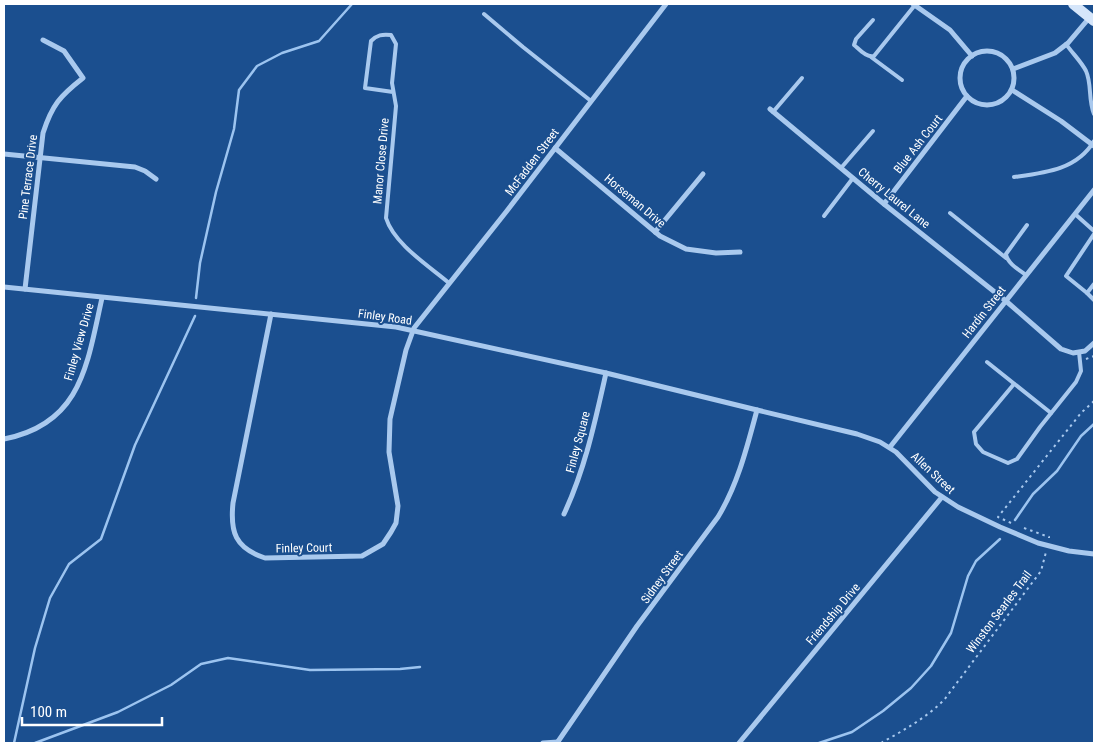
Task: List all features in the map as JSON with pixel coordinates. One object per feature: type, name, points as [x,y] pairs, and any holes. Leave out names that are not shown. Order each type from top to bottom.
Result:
[{"type":"main road","points":[[1073,4],[1092,19]]},
{"type":"street","name":"McFadden Street","points":[[412,331],[666,4]]},
{"type":"street","points":[[916,6],[950,30],[972,56]]},
{"type":"street","points":[[1013,69],[1046,57],[1066,44],[1092,19]]},
{"type":"street","name":"Pine Terrace Drive","points":[[25,289],[43,133],[49,115],[64,94],[83,78],[64,51],[43,40]]},
{"type":"street","points":[[989,51],[999,54],[1008,60],[1013,69],[1014,80],[1012,90],[996,104],[986,105],[975,102],[967,96],[962,87],[960,76],[963,66],[978,52],[989,51]]},
{"type":"street","points":[[1012,90],[1094,144]]},
{"type":"street","name":"Blue Ash Court","points":[[884,204],[967,96]]},
{"type":"street","name":"Cherry Laurel Lane","points":[[772,111],[884,204],[1006,301],[1061,349],[1079,352]]},
{"type":"street","name":"Horseman Drive","points":[[555,148],[654,232],[686,249],[716,253],[740,252]]},
{"type":"street","points":[[4,154],[135,167],[156,179]]},
{"type":"street","points":[[654,232],[704,174]]},
{"type":"street","name":"Hardin Street","points":[[890,447],[1094,190]]},
{"type":"street","name":"Finley Road","points":[[4,287],[356,322],[412,331],[757,410]]},
{"type":"street","name":"Finley View Drive","points":[[4,440],[34,431],[54,418],[72,397],[82,378],[102,298]]},
{"type":"street","name":"Finley Court","points":[[271,314],[233,503],[232,524],[238,540],[254,555],[265,558],[362,556],[383,544],[391,532],[396,523],[398,506],[389,452],[390,419],[412,331]]},
{"type":"street","points":[[1079,352],[1085,351],[1094,343]]},
{"type":"street","name":"Finley Square","points":[[564,514],[579,478],[606,374]]},
{"type":"street","name":"Allen Street","points":[[757,410],[863,436],[890,447],[942,497],[958,507],[1000,527],[1048,546],[1094,554]]},
{"type":"street","name":"Sidney Street","points":[[557,743],[627,641],[726,504],[742,465],[757,410]]},
{"type":"street","name":"Friendship Drive","points":[[739,743],[942,497]]},
{"type":"street","points":[[543,743],[557,743]]},
{"type":"lane","points":[[871,57],[874,56],[916,6],[924,4]]},
{"type":"lane","points":[[484,14],[591,101]]},
{"type":"lane","points":[[873,20],[856,39],[854,45],[902,80]]},
{"type":"lane","name":"Manor Close Drive","points":[[394,92],[365,88],[371,41],[376,36],[386,34],[396,44],[392,83],[394,92],[396,106],[386,218],[389,227],[397,238],[449,283]]},
{"type":"lane","points":[[1066,44],[1086,71],[1090,88],[1090,105],[1094,114]]},
{"type":"lane","points":[[772,111],[802,78]]},
{"type":"lane","points":[[841,168],[873,132]]},
{"type":"lane","points":[[1014,177],[1044,173],[1065,167],[1094,144]]},
{"type":"lane","points":[[824,216],[853,178]]},
{"type":"lane","points":[[950,213],[1026,275]]},
{"type":"lane","points":[[1075,214],[1094,233],[1066,276],[1094,300]]},
{"type":"lane","points":[[1006,258],[1008,250],[1027,225]]},
{"type":"lane","points":[[1086,293],[1094,284]]},
{"type":"lane","points":[[1014,384],[974,432],[976,444],[983,452],[1008,463],[1017,459],[1076,382],[1081,371],[1079,352]]},
{"type":"lane","points":[[987,362],[1051,413]]},
{"type":"path","points":[[1012,524],[998,517],[1081,413],[1094,401]]},
{"type":"path","points":[[1020,527],[1049,537],[1048,546]]},
{"type":"path","name":"Winston Searles Trail","points":[[881,743],[916,724],[944,700],[1041,571],[1048,546]]},
{"type":"waterway","points":[[196,298],[200,263],[216,192],[234,129],[239,90],[257,66],[282,53],[319,41],[352,4]]},
{"type":"waterway","points":[[14,743],[35,648],[50,598],[69,564],[101,539],[135,445],[195,316]]},
{"type":"waterway","points":[[1015,520],[1033,494],[1057,471],[1081,436],[1094,424]]},
{"type":"waterway","points":[[819,743],[852,732],[883,711],[911,688],[931,666],[951,633],[968,576],[976,561],[1000,539]]},
{"type":"waterway","points":[[35,743],[118,712],[171,685],[201,664],[228,658],[310,670],[420,667]]}]
